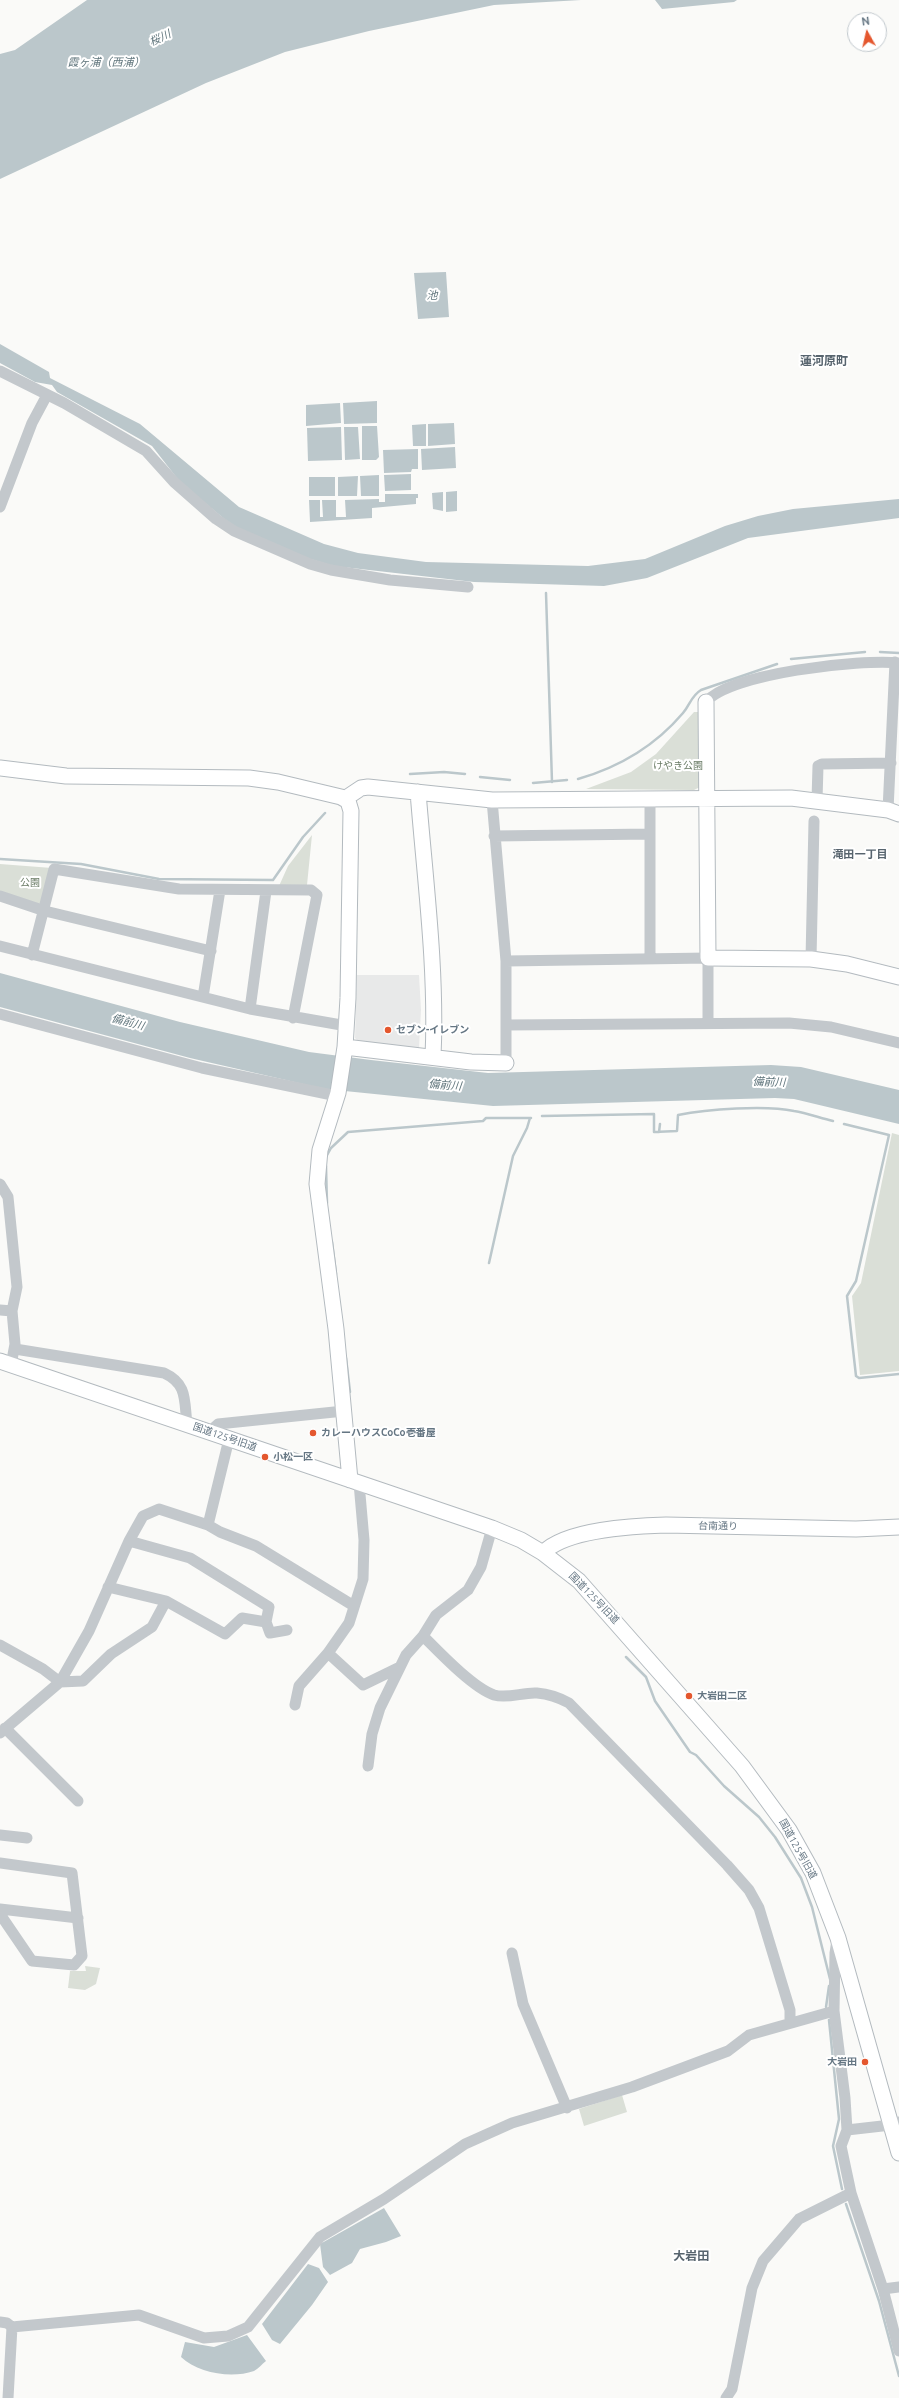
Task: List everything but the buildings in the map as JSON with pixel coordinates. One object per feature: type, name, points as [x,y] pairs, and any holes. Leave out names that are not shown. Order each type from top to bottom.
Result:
[{"type":"street","points":[[0,371],[47,395],[146,451],[174,482],[216,519],[234,531],[310,564],[331,570],[390,580],[468,587]]},
{"type":"street","points":[[0,507],[32,423],[47,395]]},
{"type":"street","points":[[0,768],[66,776],[249,778],[278,782],[346,798],[361,788],[368,787],[492,800],[650,798],[707,798],[817,800],[893,812],[891,763],[897,662],[844,664],[785,672],[731,687],[710,696],[706,702],[707,798],[708,958],[708,1023]]},
{"type":"street","points":[[817,800],[818,766],[822,764],[891,763]]},
{"type":"street","points":[[418,792],[433,971],[435,1009],[433,1057]]},
{"type":"street","points":[[295,1705],[299,1686],[328,1653],[349,1623],[363,1579],[364,1540],[344,1411],[318,1184],[320,1150],[338,1095],[347,1026],[351,811],[346,798]]},
{"type":"street","points":[[650,798],[650,958]]},
{"type":"street","points":[[345,1050],[506,1063],[506,961],[492,800]]},
{"type":"street","points":[[811,959],[814,821]]},
{"type":"street","points":[[494,836],[650,834]]},
{"type":"street","points":[[32,955],[45,911],[54,869],[179,889],[266,891],[311,890],[317,895],[293,1018]]},
{"type":"street","points":[[203,997],[220,890]]},
{"type":"street","points":[[250,1009],[266,891]]},
{"type":"street","points":[[0,896],[45,911],[211,951]]},
{"type":"street","points":[[0,946],[250,1009],[293,1018],[347,1026]]},
{"type":"street","points":[[506,961],[650,958],[811,959],[847,964],[899,977]]},
{"type":"street","points":[[0,1014],[202,1068],[338,1095]]},
{"type":"street","points":[[506,1025],[708,1023],[813,1025],[899,1043]]},
{"type":"street","points":[[0,1184],[8,1197],[16,1280],[12,1311],[15,1349],[6,1363]]},
{"type":"street","points":[[0,1310],[12,1311]]},
{"type":"street","points":[[15,1349],[164,1373],[176,1379],[182,1387],[187,1424]]},
{"type":"street","name":"国道125号旧道","points":[[6,1363],[492,1528],[521,1540],[543,1553],[571,1574],[594,1597],[760,1788],[789,1830],[813,1873],[838,1938],[895,2123],[899,2153]]},
{"type":"street","points":[[209,1432],[218,1424],[344,1411]]},
{"type":"street","points":[[208,1525],[229,1439]]},
{"type":"street","points":[[78,1801],[3,1731],[60,1682],[89,1631],[129,1541],[143,1516],[159,1509],[208,1525],[220,1532],[256,1546],[354,1606]]},
{"type":"street","name":"台南通り","points":[[543,1553],[551,1545],[576,1536],[608,1529],[634,1526],[666,1525],[856,1529],[899,1527]]},
{"type":"street","points":[[368,1766],[374,1728],[380,1708],[406,1655],[423,1636],[436,1615],[468,1590],[481,1567],[492,1528]]},
{"type":"street","points":[[129,1541],[190,1558],[269,1607],[266,1622],[270,1633],[287,1630]]},
{"type":"street","points":[[108,1587],[166,1601],[225,1634],[242,1618],[266,1622]]},
{"type":"street","points":[[0,1645],[43,1669],[60,1682],[83,1681],[110,1654],[152,1627],[166,1601]]},
{"type":"street","points":[[423,1636],[445,1658],[482,1688],[494,1694],[503,1696],[537,1693],[553,1695],[569,1703],[727,1865],[749,1890],[759,1908],[790,2010],[790,2023]]},
{"type":"street","points":[[328,1653],[364,1685],[400,1667]]},
{"type":"street","points":[[0,1835],[27,1838]]},
{"type":"street","points":[[0,1863],[72,1873],[82,1956],[74,1965],[32,1962],[0,1914]]},
{"type":"street","points":[[0,1909],[78,1918]]},
{"type":"street","points":[[838,1938],[835,1953],[834,2011],[845,2098],[847,2130],[841,2146],[851,2193],[883,2289],[899,2351]]},
{"type":"street","points":[[512,1953],[523,2004],[567,2108]]},
{"type":"street","points":[[0,2322],[7,2323],[12,2327],[139,2315],[204,2338],[228,2336],[248,2327],[320,2237],[384,2198],[465,2144],[512,2124],[567,2108],[728,2051],[749,2035],[834,2011]]},
{"type":"street","points":[[847,2130],[895,2123]]},
{"type":"street","points":[[726,2398],[732,2389],[752,2288],[763,2261],[799,2219],[851,2193]]},
{"type":"street","points":[[883,2289],[899,2287]]},
{"type":"street","points":[[5,2394],[12,2327]]},
{"type":"shaded area","points":[[357,975],[419,975],[421,1010],[419,1048],[358,1041],[355,1038]]},
{"type":"green space","name":"けやき公園","points":[[694,712],[701,712],[702,786],[694,790],[586,789],[631,772],[656,754]]},
{"type":"green space","points":[[312,835],[307,885],[279,886],[288,866]]},
{"type":"green space","name":"公園","points":[[0,864],[52,868],[43,902],[38,904],[0,892]]},
{"type":"green space","points":[[892,1133],[899,1135],[899,1371],[860,1375],[852,1296],[861,1283]]},
{"type":"green space","points":[[85,1966],[100,1968],[96,1984],[85,1990],[68,1988],[70,1971],[86,1971]]},
{"type":"green space","points":[[622,2095],[627,2112],[584,2126],[579,2109]]},
{"type":"water","name":"霞ヶ浦（西浦）","points":[[87,0],[581,0],[494,5],[369,31],[285,52],[206,83],[0,179],[0,54],[15,50]]},
{"type":"water","points":[[655,0],[737,0],[734,2],[662,9]]},
{"type":"water","name":"池","points":[[446,272],[449,317],[418,319],[414,273]]},
{"type":"water","points":[[0,344],[49,372],[50,378],[140,424],[239,507],[324,544],[358,553],[426,562],[588,566],[645,559],[725,526],[758,516],[793,509],[899,499],[899,518],[748,538],[647,578],[604,586],[474,582],[334,566],[307,558],[234,527],[180,482],[152,446],[57,392],[52,385],[35,382],[0,363]]},
{"type":"water","points":[[377,401],[377,423],[344,424],[343,403]]},
{"type":"water","points":[[340,403],[341,423],[306,426],[306,405]]},
{"type":"water","points":[[454,423],[455,444],[428,446],[428,424]]},
{"type":"water","points":[[426,424],[426,446],[413,446],[412,425]]},
{"type":"water","points":[[362,426],[377,426],[379,457],[376,460],[362,460]]},
{"type":"water","points":[[341,427],[342,460],[308,461],[307,428]]},
{"type":"water","points":[[344,427],[358,427],[360,459],[345,460]]},
{"type":"water","points":[[455,447],[456,468],[422,470],[421,449]]},
{"type":"water","points":[[418,449],[418,469],[412,469],[411,472],[384,473],[383,450]]},
{"type":"water","points":[[411,474],[411,490],[385,491],[384,475]]},
{"type":"water","points":[[379,475],[379,496],[361,496],[360,476]]},
{"type":"water","points":[[358,476],[357,496],[338,496],[338,477]]},
{"type":"water","points":[[309,477],[335,477],[335,496],[309,496]]},
{"type":"water","points":[[457,491],[457,511],[446,512],[446,492]]},
{"type":"water","points":[[443,492],[443,511],[433,509],[432,493]]},
{"type":"water","points":[[385,494],[418,494],[418,498],[416,498],[416,504],[372,508],[372,518],[310,522],[309,500],[320,500],[320,517],[323,517],[322,500],[336,500],[336,517],[346,517],[345,500],[379,499],[379,502],[385,502]]},
{"type":"water","name":"備前川","points":[[0,973],[180,1022],[309,1052],[371,1060],[488,1073],[771,1065],[801,1067],[899,1090],[899,1124],[794,1099],[775,1098],[493,1106],[325,1089],[190,1058],[0,1007]]},
{"type":"water","points":[[384,2208],[401,2236],[360,2249],[352,2263],[330,2275],[323,2267],[320,2244]]},
{"type":"water","points":[[308,2264],[319,2268],[328,2282],[312,2305],[280,2344],[272,2340],[262,2324]]},
{"type":"water","points":[[247,2335],[266,2361],[254,2371],[235,2374],[215,2373],[196,2367],[181,2357],[185,2342],[214,2347]]},
{"type":"waterway","points":[[546,593],[552,782]]},
{"type":"waterway","points":[[791,659],[865,652]]},
{"type":"waterway","points":[[880,652],[899,653]]},
{"type":"waterway","points":[[578,779],[622,762],[649,745],[672,725],[695,695],[701,690],[777,664]]},
{"type":"waterway","points":[[410,774],[444,772],[465,774]]},
{"type":"waterway","points":[[480,777],[510,780]]},
{"type":"waterway","points":[[533,783],[567,780]]},
{"type":"waterway","points":[[0,859],[81,864],[159,879],[273,880],[303,837],[325,813]]},
{"type":"waterway","points":[[542,1116],[654,1114],[654,1132],[677,1131],[678,1115],[736,1108],[782,1109],[833,1121]]},
{"type":"waterway","points":[[326,1157],[331,1148],[348,1132],[483,1121],[486,1118],[531,1118]]},
{"type":"waterway","points":[[489,1263],[513,1156],[527,1128],[530,1118]]},
{"type":"waterway","points":[[659,1132],[660,1124]]},
{"type":"waterway","points":[[844,1124],[889,1135],[856,1281],[847,1296],[856,1376],[859,1378],[899,1374]]},
{"type":"waterway","points":[[326,1166],[327,1203]]},
{"type":"waterway","points":[[332,1242],[336,1274]]},
{"type":"waterway","points":[[346,1358],[350,1392]]},
{"type":"waterway","points":[[626,1657],[646,1677],[655,1701],[690,1752],[696,1755],[724,1786],[759,1817],[775,1837],[801,1878],[812,1907],[830,1979]]},
{"type":"waterway","points":[[826,2007],[829,1986]]},
{"type":"waterway","points":[[829,2020],[839,2119],[833,2146],[842,2189]]},
{"type":"waterway","points":[[846,2204],[879,2301],[899,2376]]},
{"type":"place","name":"セブン-イレブン","points":[[388,1030]]},
{"type":"place","name":"カレーハウスCoCo壱番屋","points":[[313,1433]]},
{"type":"place","name":"小松一区","points":[[265,1457]]},
{"type":"place","name":"大岩田二区","points":[[689,1696]]},
{"type":"place","name":"大岩田","points":[[865,2062]]},
{"type":"district","name":"蓮河原町","points":[[824,361]]},
{"type":"district","name":"滝田一丁目","points":[[860,854]]},
{"type":"district","name":"大岩田","points":[[691,2256]]},
{"type":"water label","name":"桜川","points":[[160,38]]}]
